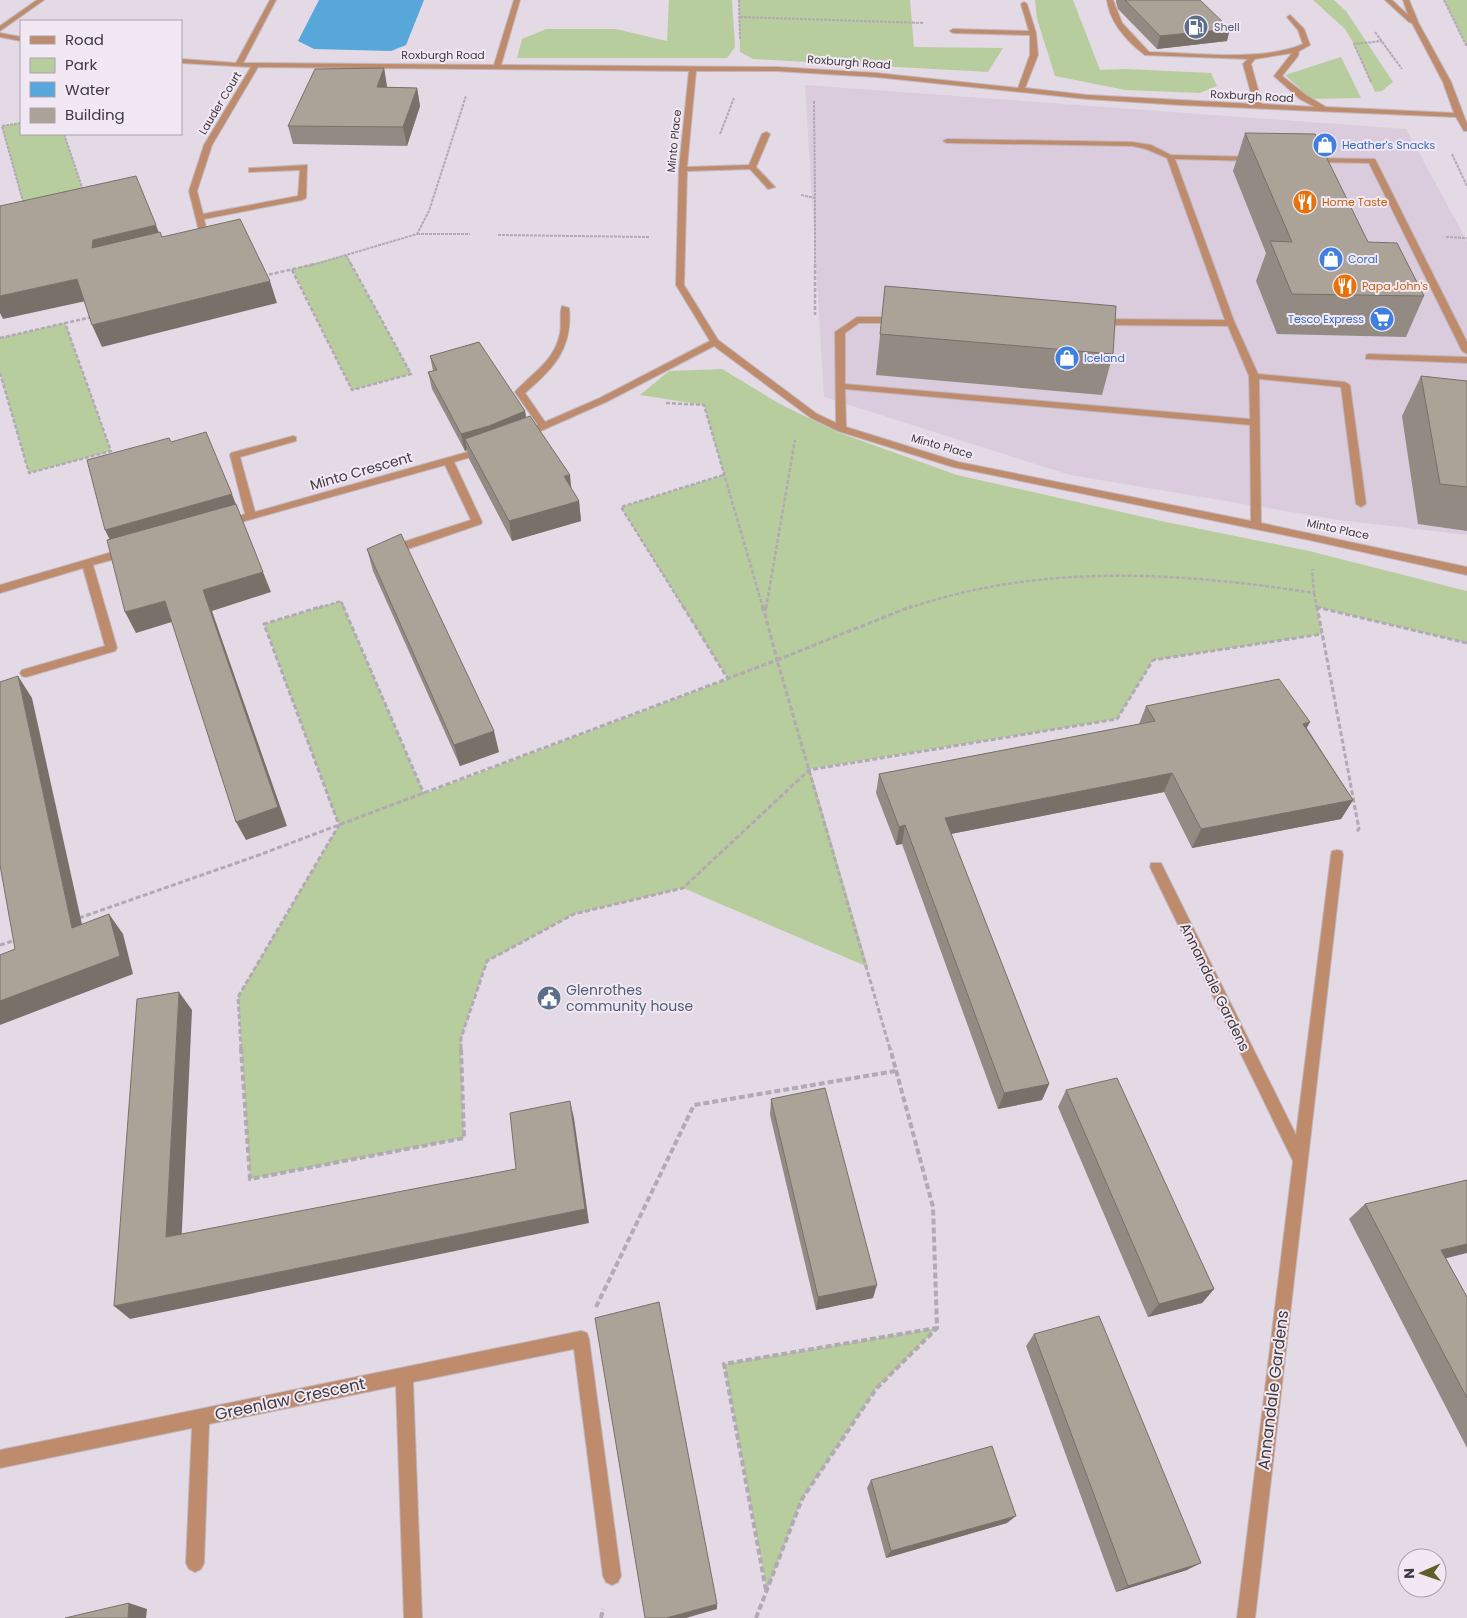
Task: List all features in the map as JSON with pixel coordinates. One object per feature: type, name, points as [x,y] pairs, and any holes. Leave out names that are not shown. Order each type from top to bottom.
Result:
[{"type":"street","points":[[0,29],[41,0]]},
{"type":"street","points":[[238,65],[273,0]]},
{"type":"street","points":[[497,67],[516,0]]},
{"type":"street","points":[[1110,0],[1110,9],[1117,21],[1138,47],[1147,54],[1253,57],[1296,50],[1307,44],[1301,29],[1290,17]]},
{"type":"street","points":[[1388,0],[1413,23]]},
{"type":"street","points":[[1406,0],[1413,23],[1453,95],[1456,115],[1467,129]]},
{"type":"street","points":[[1020,89],[1034,55],[1033,33],[1024,4]]},
{"type":"street","points":[[953,31],[1033,33]]},
{"type":"street","points":[[0,35],[20,40]]},
{"type":"street","points":[[1296,50],[1296,55],[1278,76],[1303,97],[1327,110]]},
{"type":"street","points":[[1253,57],[1247,64],[1259,107]]},
{"type":"street","name":"Roxburgh Road","points":[[182,60],[238,65],[693,68],[814,71],[1020,89],[1087,97],[1259,107],[1456,115]]},
{"type":"street","name":"Lauder Court","points":[[200,241],[199,218],[194,191],[208,145],[256,65]]},
{"type":"street","name":"Minto Place","points":[[693,68],[682,168],[680,285],[715,342],[801,407],[841,429],[957,465],[1309,536],[1467,571]]},
{"type":"street","points":[[752,167],[766,134]]},
{"type":"street","points":[[947,142],[1132,144],[1148,147],[1170,157],[1261,159]]},
{"type":"street","points":[[1170,157],[1232,323],[1254,376],[1256,525]]},
{"type":"street","points":[[1301,159],[1372,161],[1467,352]]},
{"type":"street","points":[[199,218],[302,198],[304,167],[252,170]]},
{"type":"street","points":[[682,168],[752,167],[771,187]]},
{"type":"street","points":[[543,426],[520,392],[546,368],[564,342],[568,325],[565,308]]},
{"type":"street","points":[[841,429],[839,386],[840,332],[857,320],[906,320]]},
{"type":"street","points":[[1094,322],[1232,323]]},
{"type":"street","points":[[511,440],[603,400],[715,342]]},
{"type":"street","points":[[1369,357],[1467,360]]},
{"type":"street","points":[[1254,376],[1345,385],[1361,504]]},
{"type":"street","points":[[839,386],[1256,423]]},
{"type":"street","points":[[251,516],[235,455],[293,439]]},
{"type":"street","name":"Minto Crescent","points":[[214,527],[496,448]]},
{"type":"street","points":[[401,547],[477,522],[448,461]]},
{"type":"street","points":[[0,589],[132,550]]},
{"type":"street","points":[[26,673],[112,648],[87,564]]},
{"type":"street","name":"Annandale Gardens","points":[[1246,1618],[1337,855]]},
{"type":"street","name":"Annandale Gardens","points":[[1156,867],[1301,1161]]},
{"type":"street","points":[[581,1339],[612,1576]]},
{"type":"street","name":"Greenlaw Crescent","points":[[0,1459],[581,1339]]},
{"type":"street","points":[[404,1376],[413,1618]]},
{"type":"street","points":[[195,1563],[201,1417]]},
{"type":"path","points":[[739,0],[740,44]]},
{"type":"path","points":[[1444,0],[1467,46]]},
{"type":"path","points":[[740,17],[934,23],[953,31]]},
{"type":"path","points":[[1372,84],[1354,44],[1382,41]]},
{"type":"path","points":[[417,234],[429,211],[475,67]]},
{"type":"path","points":[[814,71],[814,317]]},
{"type":"path","points":[[707,167],[736,91]]},
{"type":"path","points":[[20,123],[2,126],[26,213]]},
{"type":"path","points":[[64,135],[84,192]]},
{"type":"path","points":[[771,187],[815,198]]},
{"type":"path","points":[[254,278],[346,255],[417,234],[470,234]]},
{"type":"path","points":[[498,235],[681,238]]},
{"type":"path","points":[[1444,237],[1467,238]]},
{"type":"path","points":[[292,269],[352,390],[411,374],[346,255]]},
{"type":"path","points":[[0,338],[93,317]]},
{"type":"path","points":[[0,373],[29,473],[111,451],[65,324]]},
{"type":"path","points":[[603,400],[704,405],[896,1071],[933,1208],[937,1328],[876,1389],[802,1499],[756,1618]]},
{"type":"path","points":[[765,614],[801,407]]},
{"type":"path","points":[[724,475],[621,507],[728,679]]},
{"type":"path","points":[[1309,536],[1316,607],[1359,828],[1337,855]]},
{"type":"path","points":[[74,920],[339,826],[728,679],[895,612],[958,593],[1023,582],[1084,577],[1142,576],[1268,585],[1314,593]]},
{"type":"path","points":[[339,826],[264,624],[341,600],[424,794]]},
{"type":"path","points":[[1316,607],[1467,643]]},
{"type":"path","points":[[339,826],[238,997],[250,1179],[464,1138],[461,1038],[487,961],[574,914],[683,888],[809,770],[1117,719],[1153,660],[1322,634]]},
{"type":"path","points":[[0,945],[18,939]]},
{"type":"path","points":[[581,1339],[694,1105],[896,1071]]},
{"type":"path","points":[[767,1591],[724,1364],[937,1328]]},
{"type":"shaded area","points":[[805,85],[1406,129],[1467,241],[1467,535],[1339,520],[1070,475],[824,397]]},
{"type":"green space","points":[[669,0],[732,0],[735,47],[727,58],[517,58],[522,39],[546,29],[616,29],[667,41]]},
{"type":"green space","points":[[739,0],[910,0],[914,47],[1003,48],[988,72],[753,59],[740,52]]},
{"type":"green space","points":[[1035,0],[1073,0],[1100,70],[1125,69],[1211,73],[1217,86],[1200,93],[1125,90],[1055,76],[1037,19]]},
{"type":"green space","points":[[1313,0],[1334,0],[1346,11],[1393,82],[1382,91],[1375,92],[1354,44],[1345,29]]},
{"type":"green space","points":[[1444,0],[1467,0],[1467,46]]},
{"type":"green space","points":[[1341,57],[1361,98],[1311,99],[1285,75]]},
{"type":"green space","points":[[20,123],[20,135],[64,135],[86,200],[26,213],[2,126]]},
{"type":"green space","points":[[346,255],[411,374],[352,390],[292,269]]},
{"type":"green space","points":[[65,323],[111,451],[29,473],[0,373],[0,338]]},
{"type":"green space","points":[[722,369],[780,404],[837,432],[957,475],[1166,522],[1309,551],[1467,591],[1467,643],[1317,607],[1322,634],[1153,660],[1117,719],[810,769],[868,967],[683,888],[574,914],[487,961],[461,1038],[464,1138],[250,1179],[238,997],[339,825],[264,624],[341,601],[424,794],[728,679],[621,507],[724,475],[704,405],[640,395],[669,371]]},
{"type":"green space","points":[[937,1328],[876,1389],[802,1499],[767,1591],[724,1364]]},
{"type":"water","points":[[319,0],[424,0],[406,45],[391,51],[314,49],[298,41]]},
{"type":"building","points":[[1125,0],[1200,0],[1230,29],[1160,36]]},
{"type":"building","points":[[384,68],[377,87],[417,88],[403,127],[288,126],[315,69]]},
{"type":"building","points":[[1245,133],[1315,134],[1368,242],[1397,243],[1424,296],[1292,294],[1270,241],[1292,242]]},
{"type":"building","points":[[136,176],[156,225],[93,240],[92,248],[160,232],[162,237],[240,219],[270,281],[92,325],[77,279],[0,296],[0,206]]},
{"type":"building","points":[[885,286],[1116,306],[1113,354],[880,334]]},
{"type":"building","points":[[479,342],[525,411],[489,426],[461,434],[428,372],[437,370],[430,356]]},
{"type":"building","points":[[1421,376],[1467,381],[1467,487],[1440,484]]},
{"type":"building","points":[[530,416],[570,475],[564,476],[579,501],[509,521],[465,439]]},
{"type":"building","points":[[206,432],[232,494],[105,530],[87,460],[169,438],[171,442]]},
{"type":"building","points":[[236,504],[263,572],[203,590],[278,807],[236,822],[165,601],[125,612],[107,540]]},
{"type":"building","points":[[401,534],[494,731],[454,745],[367,549]]},
{"type":"building","points":[[18,676],[72,928],[109,914],[120,956],[0,1001],[0,955],[15,949],[0,865],[0,682]]},
{"type":"building","points":[[1279,679],[1310,722],[1303,724],[1353,800],[1201,829],[1172,773],[945,818],[1049,1084],[1004,1093],[905,825],[899,827],[879,774],[1155,721],[1146,706]]},
{"type":"building","points":[[179,992],[166,1237],[516,1169],[510,1113],[570,1101],[585,1209],[114,1306],[137,999]]},
{"type":"building","points":[[1117,1078],[1214,1289],[1159,1304],[1066,1090]]},
{"type":"building","points":[[825,1088],[877,1285],[818,1297],[771,1099]]},
{"type":"building","points":[[1467,1180],[1467,1244],[1441,1250],[1467,1297],[1467,1398],[1365,1204]]},
{"type":"building","points":[[659,1302],[717,1604],[666,1618],[645,1618],[595,1318]]},
{"type":"building","points":[[1099,1316],[1201,1563],[1128,1586],[1034,1334]]},
{"type":"building","points":[[992,1446],[1016,1516],[891,1551],[871,1480]]},
{"type":"building","points":[[129,1603],[128,1618],[65,1618]]},
{"type":"place","name":"Shell","points":[[1196,27]]},
{"type":"place","name":"Heather's Snacks","points":[[1325,145]]},
{"type":"place","name":"Home Taste","points":[[1305,202]]},
{"type":"place","name":"Coral","points":[[1331,259]]},
{"type":"place","name":"Papa John's","points":[[1345,286]]},
{"type":"place","name":"Tesco Express","points":[[1382,319]]},
{"type":"place","name":"Iceland","points":[[1067,358]]},
{"type":"place","name":"Glenrothes community house","points":[[549,998]]}]
